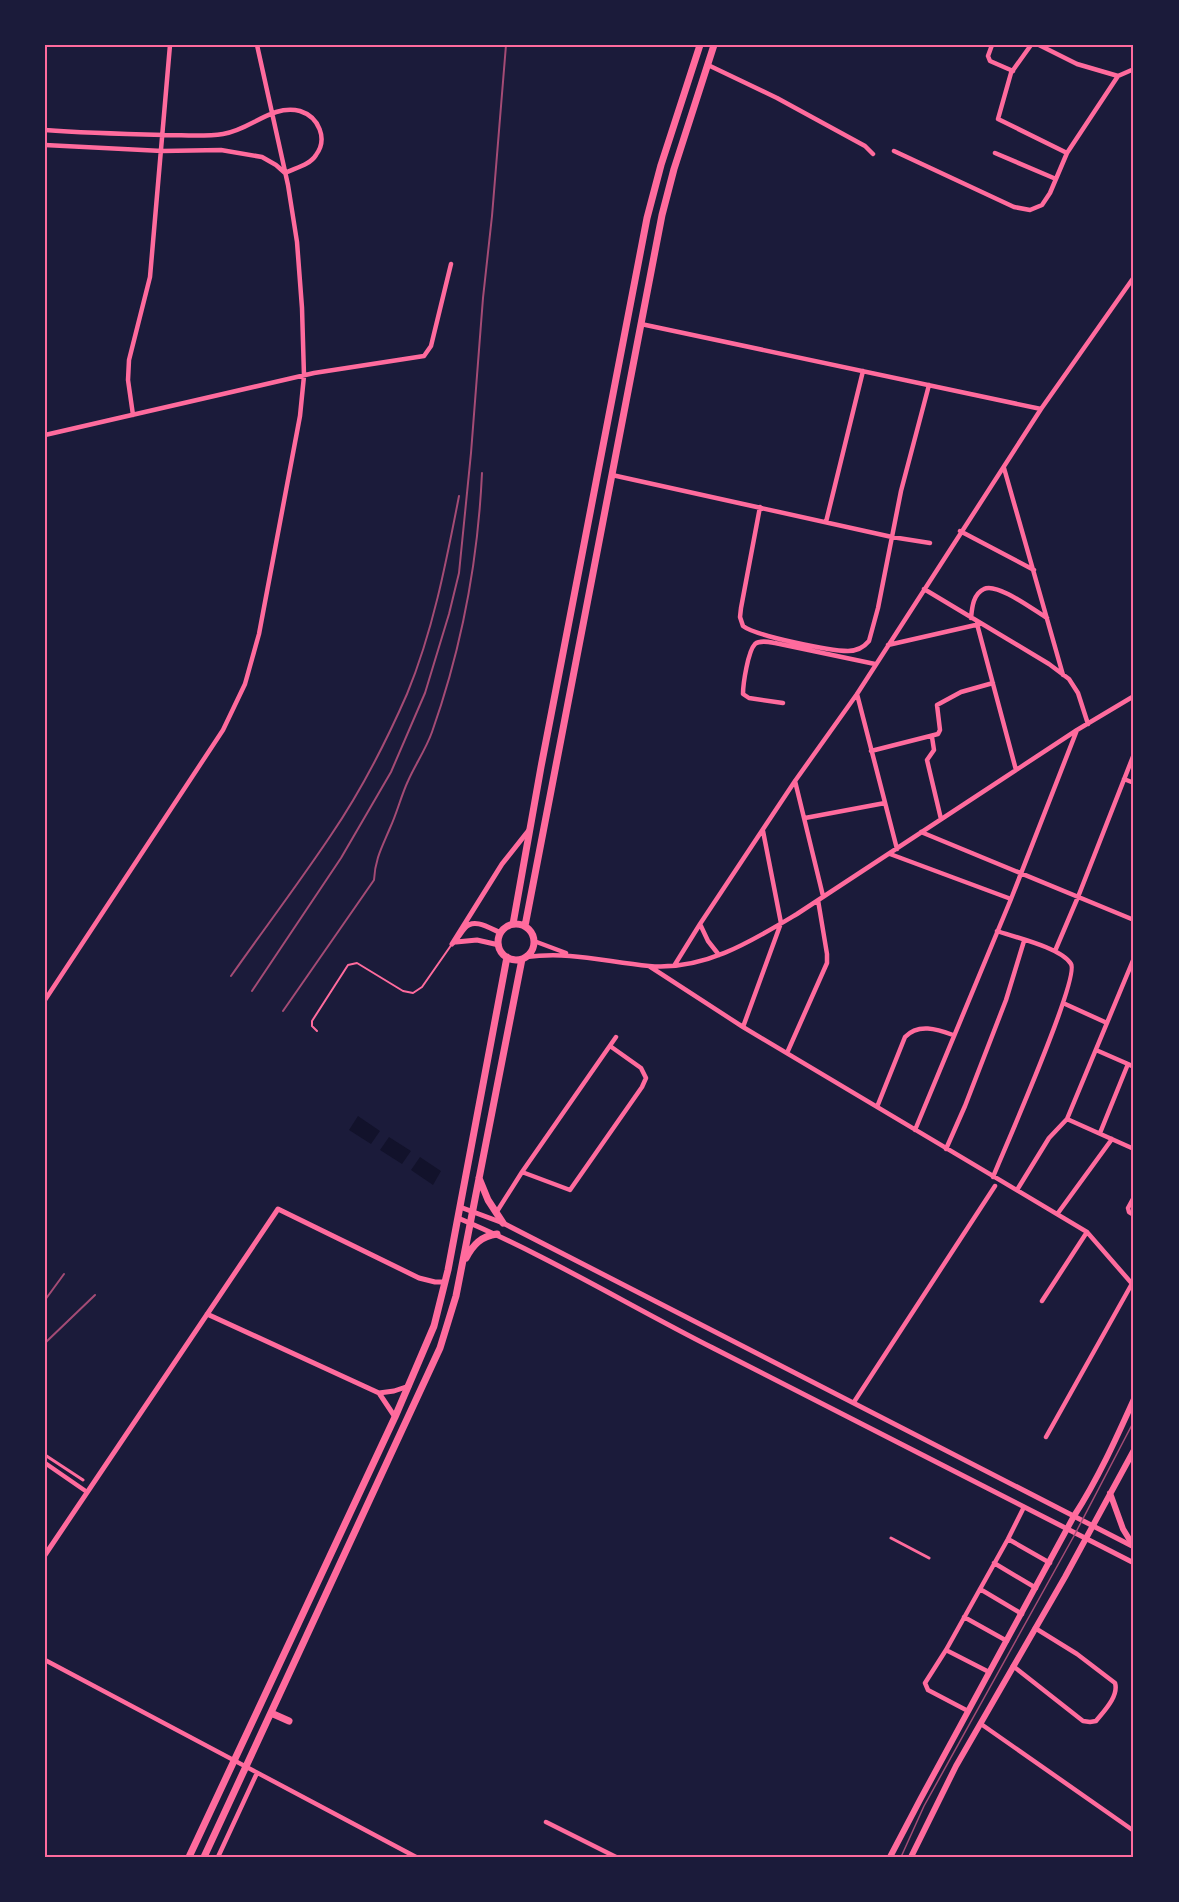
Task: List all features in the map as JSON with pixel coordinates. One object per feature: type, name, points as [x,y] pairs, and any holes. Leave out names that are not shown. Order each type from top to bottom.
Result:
[{"type":"main road","points":[[513,924],[529,830],[647,218],[664,156],[700,45]]},
{"type":"main road","points":[[525,926],[665,202],[714,45]]},
{"type":"main road","points":[[513,924],[525,926],[532,932],[534,941],[531,952],[524,958],[507,957],[502,953],[499,945],[501,933],[513,924]]},
{"type":"main road","points":[[189,1857],[409,1386],[434,1326],[458,1218],[507,957]]},
{"type":"main road","points":[[204,1857],[433,1367],[450,1317],[463,1263],[478,1178],[524,958]]},
{"type":"main road","points":[[478,1178],[503,1223]]},
{"type":"main road","points":[[463,1263],[476,1243],[497,1234]]},
{"type":"main road","points":[[890,1857],[1074,1516],[1092,1488],[1134,1399]]},
{"type":"main road","points":[[911,1857],[957,1766],[1134,1450]]},
{"type":"main road","points":[[1110,1493],[1123,1529],[1134,1547]]},
{"type":"main road","points":[[271,1713],[289,1721]]},
{"type":"street","points":[[133,415],[128,380],[129,360],[150,278],[170,45]]},
{"type":"street","points":[[45,1000],[223,730],[246,684],[266,599],[300,416],[304,376],[300,271],[285,173],[257,45]]},
{"type":"street","points":[[992,45],[988,56],[990,62],[1013,70]]},
{"type":"street","points":[[1031,45],[1013,70],[998,119],[1067,153]]},
{"type":"street","points":[[1039,45],[1077,63],[1118,76]]},
{"type":"street","points":[[708,65],[777,98],[865,146],[873,154]]},
{"type":"street","points":[[894,151],[970,188],[1014,207],[1030,210],[1042,205],[1067,153],[1118,76],[1134,69]]},
{"type":"street","points":[[45,130],[163,135],[224,134],[240,130],[271,112],[290,111],[307,114],[315,120],[322,135],[321,146],[316,156],[308,163],[285,173]]},
{"type":"street","points":[[45,145],[162,151],[221,150],[249,153],[264,158],[285,173]]},
{"type":"street","points":[[995,153],[1056,179]]},
{"type":"street","points":[[45,435],[304,376],[426,355],[431,346],[451,264]]},
{"type":"street","points":[[674,966],[795,781],[857,694],[960,531],[1004,468],[1041,409],[1134,277]]},
{"type":"street","points":[[641,324],[1041,409]]},
{"type":"street","points":[[826,522],[863,371]]},
{"type":"street","points":[[760,507],[740,617],[743,626],[780,638],[849,651],[865,646],[869,641],[878,608],[892,537],[928,385]]},
{"type":"street","points":[[1004,468],[1063,675]]},
{"type":"street","points":[[612,475],[892,537],[930,543]]},
{"type":"street","points":[[960,531],[1034,570]]},
{"type":"street","points":[[971,618],[977,594],[985,588],[994,588],[1048,619]]},
{"type":"street","points":[[924,589],[1049,664],[1069,679],[1078,693],[1088,724]]},
{"type":"street","points":[[888,645],[979,624]]},
{"type":"street","points":[[979,624],[1016,770]]},
{"type":"street","points":[[783,703],[749,698],[744,694],[748,663],[756,643],[761,641],[775,643],[875,664]]},
{"type":"street","points":[[871,751],[932,737],[939,733],[937,705],[961,692],[993,684]]},
{"type":"street","points":[[857,694],[897,849]]},
{"type":"street","points":[[524,958],[571,955],[650,966],[674,966],[719,955],[759,937],[782,923],[1077,730],[1134,696]]},
{"type":"street","points":[[915,1130],[1011,899],[1077,730]]},
{"type":"street","points":[[932,737],[934,750],[928,761],[941,819]]},
{"type":"street","points":[[1055,951],[1134,754]]},
{"type":"street","points":[[1124,779],[1134,783]]},
{"type":"street","points":[[787,1053],[826,963],[827,954],[820,898],[805,818],[795,781]]},
{"type":"street","points":[[805,818],[885,803]]},
{"type":"street","points":[[452,944],[502,864],[529,830]]},
{"type":"street","points":[[743,1027],[782,923],[763,831]]},
{"type":"street","points":[[921,832],[1134,920]]},
{"type":"street","points":[[890,854],[1011,899]]},
{"type":"street","points":[[452,944],[465,927],[472,923],[501,933]]},
{"type":"street","points":[[700,924],[708,941],[719,955]]},
{"type":"street","points":[[993,1177],[1063,1003],[1073,967],[1065,957],[1055,951],[997,931]]},
{"type":"street","points":[[452,944],[484,940],[499,945]]},
{"type":"street","points":[[946,1149],[1006,1000],[1024,940]]},
{"type":"street","points":[[534,941],[571,955]]},
{"type":"street","points":[[1017,1190],[1049,1138],[1067,1119],[1134,958]]},
{"type":"street","points":[[650,966],[743,1027],[1087,1232],[1134,1284],[1046,1437]]},
{"type":"street","points":[[1063,1003],[1107,1023]]},
{"type":"street","points":[[877,1107],[905,1037],[909,1033],[915,1029],[925,1028],[953,1035]]},
{"type":"street","points":[[496,1213],[616,1037]]},
{"type":"street","points":[[522,1172],[570,1190],[642,1087],[646,1078],[641,1068],[610,1046]]},
{"type":"street","points":[[1096,1050],[1134,1066]]},
{"type":"street","points":[[1100,1133],[1128,1064]]},
{"type":"street","points":[[1067,1119],[1134,1149]]},
{"type":"street","points":[[1058,1214],[1112,1139]]},
{"type":"street","points":[[854,1402],[995,1186]]},
{"type":"street","points":[[1134,1197],[1128,1208],[1129,1212],[1134,1215]]},
{"type":"street","points":[[460,1207],[503,1223],[1134,1547]]},
{"type":"street","points":[[45,1555],[278,1209],[424,1280],[445,1282]]},
{"type":"street","points":[[458,1218],[497,1234],[713,1348],[1134,1563]]},
{"type":"street","points":[[1042,1301],[1087,1232]]},
{"type":"street","points":[[207,1314],[379,1393],[409,1386]]},
{"type":"street","points":[[379,1393],[394,1418]]},
{"type":"street","points":[[45,1455],[83,1480]]},
{"type":"street","points":[[45,1463],[87,1492]]},
{"type":"street","points":[[968,1711],[928,1690],[925,1685],[926,1680],[946,1650],[1024,1507]]},
{"type":"street","points":[[891,1538],[929,1558]]},
{"type":"street","points":[[1008,1539],[1050,1563]]},
{"type":"street","points":[[994,1563],[1035,1588]]},
{"type":"street","points":[[980,1589],[1022,1614]]},
{"type":"street","points":[[964,1617],[1007,1641]]},
{"type":"street","points":[[1013,1666],[1083,1721],[1096,1721],[1115,1695],[1114,1683],[1077,1654],[1035,1628]]},
{"type":"street","points":[[946,1650],[989,1672]]},
{"type":"street","points":[[45,1660],[416,1857]]},
{"type":"street","points":[[981,1724],[1134,1831]]},
{"type":"street","points":[[218,1857],[257,1773]]},
{"type":"street","points":[[546,1822],[616,1857]]},
{"type":"street","points":[[600,1857],[603,1850]]},
{"type":"street","points":[[399,1857],[404,1851]]},
{"type":"lane","points":[[317,1031],[312,1026],[312,1021],[350,964],[357,963],[403,991],[413,993],[422,987],[452,944]]},
{"type":"shaded area","points":[[358,1116],[380,1131],[371,1144],[349,1130]]},
{"type":"shaded area","points":[[389,1137],[411,1151],[402,1164],[380,1150]]},
{"type":"shaded area","points":[[420,1157],[441,1171],[433,1185],[411,1170]]},
{"type":"tram line","points":[[901,1857],[924,1806],[1075,1534],[1134,1421]]},
{"type":"railway","points":[[252,991],[341,858],[391,772],[425,693],[449,614],[459,573],[506,45]]},
{"type":"railway","points":[[283,1011],[374,880],[382,847],[411,775],[432,732],[460,637],[477,539],[482,473]]},
{"type":"railway","points":[[231,976],[307,871],[342,818],[363,784],[390,730],[407,694],[424,646],[444,571],[459,496]]},
{"type":"railway","points":[[45,1300],[64,1274]]},
{"type":"railway","points":[[45,1343],[95,1295]]}]
